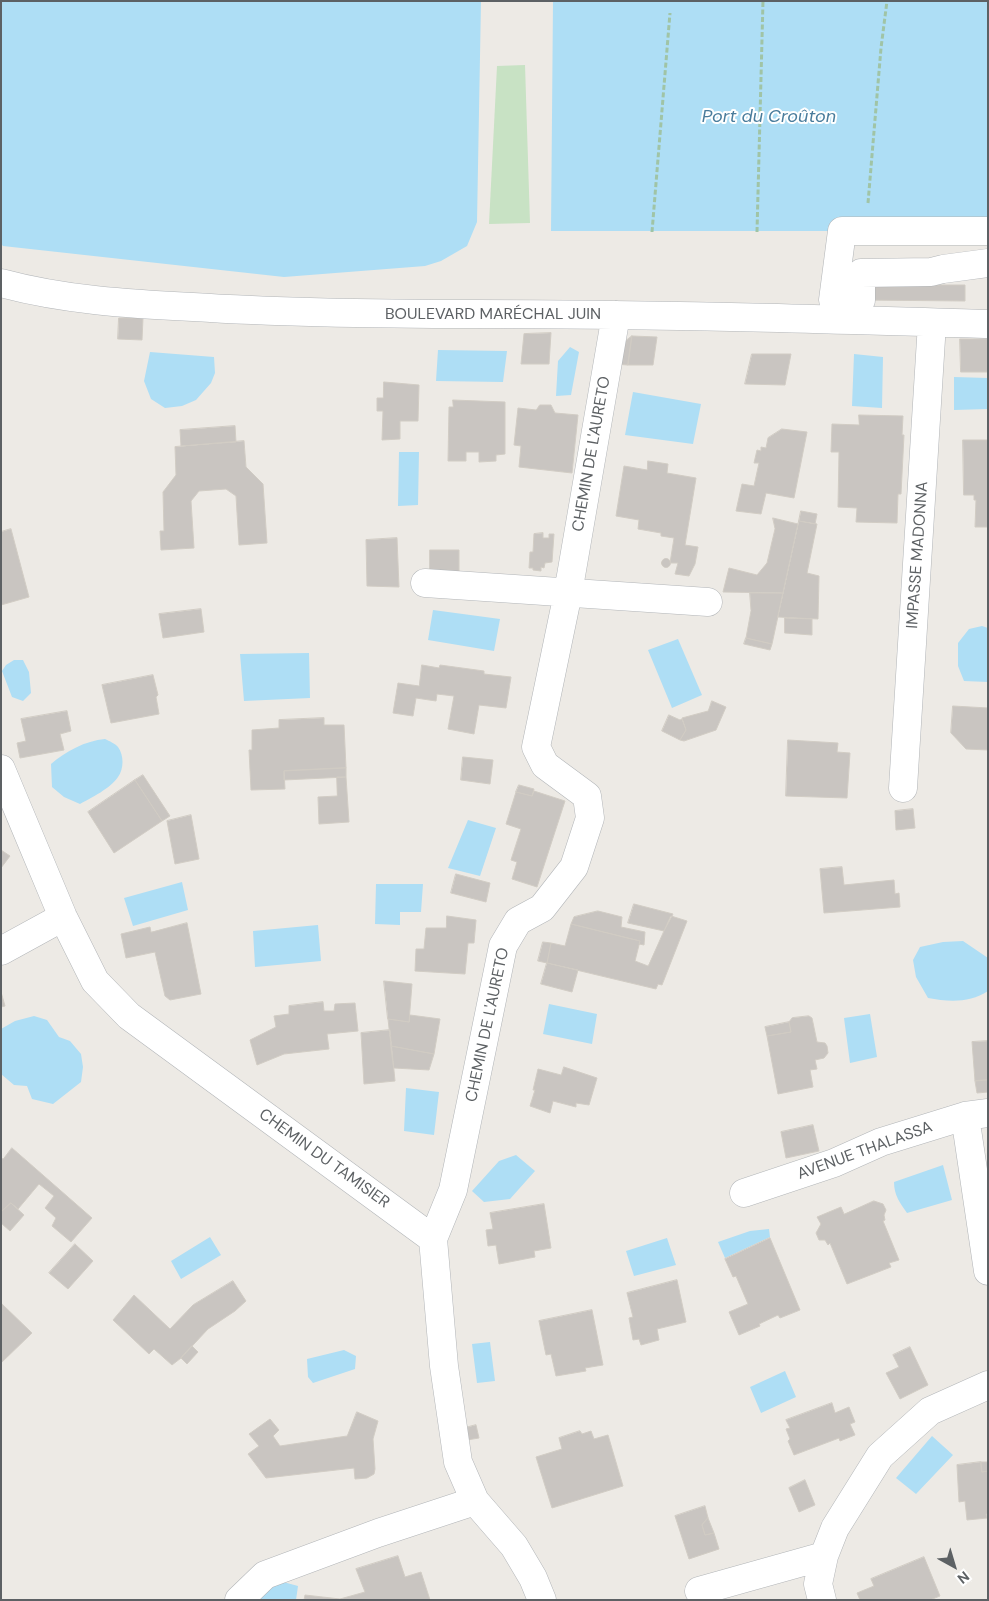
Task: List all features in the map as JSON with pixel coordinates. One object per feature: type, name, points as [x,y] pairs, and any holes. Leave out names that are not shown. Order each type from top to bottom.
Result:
[{"type":"street","points":[[988,231],[842,231],[832,300],[861,300],[862,273],[931,272],[988,263]]},
{"type":"street","name":"BOULEVARD MARÉCHAL JUIN","points":[[1,283],[24,289],[85,299],[261,311],[372,314],[616,315],[988,324]]},
{"type":"street","name":"CHEMIN DE L'AURETO","points":[[433,1239],[454,1190],[503,946],[518,921],[542,908],[574,867],[590,818],[587,796],[545,765],[536,747],[568,593],[616,315]]},
{"type":"street","name":"IMPASSE MADONNA","points":[[903,788],[932,323]]},
{"type":"street","points":[[425,583],[708,602]]},
{"type":"street","name":"CHEMIN DU TAMISIER","points":[[1,769],[63,917],[95,981],[128,1016],[433,1239]]},
{"type":"street","points":[[1,951],[63,917]]},
{"type":"street","points":[[976,1114],[988,1272]]},
{"type":"street","name":"AVENUE THALASSA","points":[[744,1193],[834,1163],[881,1142],[976,1114]]},
{"type":"street","points":[[433,1239],[444,1366],[458,1462],[475,1501],[514,1546],[533,1578],[542,1600]]},
{"type":"street","points":[[822,1600],[818,1584],[824,1556],[835,1528],[880,1456],[930,1411],[988,1385]]},
{"type":"street","points":[[239,1600],[265,1575],[378,1533],[475,1501]]},
{"type":"street","points":[[699,1590],[824,1556]]},
{"type":"path","points":[[757,232],[763,1]]},
{"type":"path","points":[[865,231],[887,1]]},
{"type":"path","points":[[652,232],[670,13]]},
{"type":"green space","points":[[525,65],[530,223],[489,224],[497,66]]},
{"type":"water","points":[[1,1],[481,1],[477,222],[467,246],[441,261],[425,266],[284,277],[3,246],[1,244]]},
{"type":"water","name":"Port du Croûton","points":[[553,1],[988,1],[988,231],[551,231]]},
{"type":"water","points":[[570,347],[579,352],[571,395],[556,396],[558,361]]},
{"type":"water","points":[[438,350],[507,351],[503,382],[436,381]]},
{"type":"water","points":[[150,352],[214,357],[215,373],[211,383],[196,400],[182,406],[165,408],[151,399],[144,381]]},
{"type":"water","points":[[854,354],[883,357],[882,408],[852,406]]},
{"type":"water","points":[[954,377],[988,378],[988,409],[954,410]]},
{"type":"water","points":[[633,392],[701,404],[693,444],[625,435]]},
{"type":"water","points":[[399,452],[419,452],[418,505],[398,506]]},
{"type":"water","points":[[433,610],[500,619],[494,651],[428,640]]},
{"type":"water","points":[[982,626],[988,628],[988,682],[964,681],[958,666],[958,643],[969,629]]},
{"type":"water","points":[[678,639],[702,695],[672,708],[648,650]]},
{"type":"water","points":[[309,653],[310,698],[244,701],[240,654]]},
{"type":"water","points":[[14,660],[23,660],[29,672],[31,693],[23,701],[12,697],[2,671],[6,665]]},
{"type":"water","points":[[105,739],[117,746],[122,758],[120,774],[111,785],[80,804],[64,797],[52,787],[51,764],[76,747]]},
{"type":"water","points":[[468,820],[496,828],[480,876],[448,868]]},
{"type":"water","points":[[182,882],[188,910],[133,926],[124,898]]},
{"type":"water","points":[[376,884],[423,884],[421,912],[400,912],[400,925],[375,924]]},
{"type":"water","points":[[318,925],[321,961],[255,967],[253,931]]},
{"type":"water","points":[[963,941],[988,958],[988,991],[967,1000],[928,998],[916,977],[913,960],[920,947],[943,942]]},
{"type":"water","points":[[549,1004],[597,1014],[592,1044],[543,1034]]},
{"type":"water","points":[[870,1014],[877,1057],[850,1063],[844,1018]]},
{"type":"water","points":[[34,1016],[47,1020],[59,1037],[70,1041],[81,1054],[83,1067],[81,1082],[53,1104],[32,1099],[27,1086],[14,1085],[1,1074],[1,1029],[15,1021]]},
{"type":"water","points":[[406,1088],[439,1092],[434,1135],[404,1131]]},
{"type":"water","points":[[516,1155],[535,1171],[510,1199],[484,1202],[472,1191],[499,1161]]},
{"type":"water","points":[[943,1165],[952,1200],[907,1213],[896,1195],[894,1182]]},
{"type":"water","points":[[769,1229],[770,1237],[725,1258],[718,1242],[750,1231]]},
{"type":"water","points":[[210,1237],[221,1255],[181,1279],[171,1261]]},
{"type":"water","points":[[667,1238],[676,1265],[634,1276],[626,1251]]},
{"type":"water","points":[[490,1342],[495,1381],[477,1383],[472,1344]]},
{"type":"water","points":[[344,1350],[356,1356],[355,1369],[313,1383],[308,1377],[307,1359]]},
{"type":"water","points":[[785,1371],[796,1397],[761,1413],[750,1387]]},
{"type":"water","points":[[932,1436],[953,1455],[916,1494],[896,1478]]},
{"type":"water","points":[[276,1580],[298,1586],[296,1600],[253,1600]]},
{"type":"building","points":[[861,273],[932,285],[965,285],[965,301],[861,300]]},
{"type":"building","points":[[119,318],[143,318],[142,340],[118,339]]},
{"type":"building","points":[[551,333],[549,364],[521,364],[524,334]]},
{"type":"building","points":[[632,336],[657,337],[653,365],[628,365]]},
{"type":"building","points":[[632,336],[628,365],[612,364],[623,343]]},
{"type":"building","points":[[960,339],[988,339],[988,372],[961,372]]},
{"type":"building","points":[[752,354],[791,354],[785,385],[745,384]]},
{"type":"building","points":[[384,382],[419,385],[418,421],[400,421],[400,439],[382,440],[383,411],[377,411],[377,398],[383,398]]},
{"type":"building","points":[[453,400],[505,402],[505,454],[496,455],[496,461],[479,462],[479,452],[466,452],[466,461],[448,461],[449,407],[453,407]]},
{"type":"building","points":[[540,405],[551,405],[555,413],[578,415],[572,473],[519,467],[521,446],[514,445],[518,408],[536,410]]},
{"type":"building","points":[[859,415],[903,416],[901,494],[898,494],[897,523],[856,522],[857,508],[838,507],[839,452],[831,452],[832,424],[859,425]]},
{"type":"building","points":[[235,426],[236,442],[181,446],[180,430]]},
{"type":"building","points":[[782,429],[807,432],[794,498],[766,493],[761,514],[736,511],[742,484],[754,486],[759,463],[754,463],[757,450],[761,451],[761,447],[766,448],[768,438]]},
{"type":"building","points":[[963,440],[988,440],[988,527],[975,527],[976,500],[974,500],[974,495],[964,495]]},
{"type":"building","points":[[244,441],[246,467],[263,484],[267,543],[239,545],[236,496],[226,489],[199,491],[191,501],[194,548],[161,550],[160,531],[164,531],[163,492],[176,475],[175,447]]},
{"type":"building","points":[[648,461],[668,464],[667,473],[696,478],[685,545],[698,547],[695,564],[689,576],[675,574],[678,563],[670,563],[674,538],[661,536],[661,533],[638,529],[639,520],[616,516],[624,466],[647,470]]},
{"type":"building","points":[[801,511],[817,514],[815,524],[799,521]]},
{"type":"building","points":[[773,518],[798,524],[783,593],[723,592],[729,568],[757,575],[767,563],[775,529]]},
{"type":"building","points":[[799,521],[817,524],[807,573],[819,576],[818,619],[778,617]]},
{"type":"building","points":[[11,529],[29,597],[1,605],[1,532]]},
{"type":"building","points":[[543,533],[543,538],[549,538],[549,534],[554,534],[552,562],[545,563],[544,568],[541,567],[541,571],[533,570],[533,568],[529,568],[530,552],[533,552],[534,534]]},
{"type":"building","points":[[397,538],[399,587],[367,586],[366,540]]},
{"type":"building","points":[[430,550],[459,550],[459,576],[430,570]]},
{"type":"building","points":[[666,559],[670,563],[666,567],[662,563]]},
{"type":"building","points":[[750,593],[783,593],[772,644],[746,638],[751,611]]},
{"type":"building","points":[[201,609],[204,632],[163,638],[159,614]]},
{"type":"building","points":[[785,618],[812,619],[812,635],[785,633]]},
{"type":"building","points":[[746,638],[772,644],[770,650],[744,644]]},
{"type":"building","points":[[422,665],[439,668],[440,665],[484,671],[484,674],[511,677],[506,708],[479,705],[474,734],[448,729],[454,696],[437,694],[436,701],[416,698],[413,716],[393,713],[398,683],[419,686]]},
{"type":"building","points":[[153,675],[158,695],[156,697],[159,714],[111,723],[102,685]]},
{"type":"building","points":[[712,701],[726,707],[716,730],[684,741],[680,740],[686,730],[682,718],[708,711]]},
{"type":"building","points":[[953,706],[988,708],[988,750],[966,749],[951,733]]},
{"type":"building","points":[[67,711],[71,731],[60,734],[64,750],[20,758],[17,743],[26,741],[21,719]]},
{"type":"building","points":[[669,715],[680,720],[682,719],[686,730],[680,740],[662,731]]},
{"type":"building","points":[[324,718],[324,725],[344,725],[346,768],[284,771],[285,789],[251,790],[249,750],[252,750],[252,730],[279,728],[279,720]]},
{"type":"building","points":[[788,740],[838,743],[837,752],[850,753],[847,798],[786,796]]},
{"type":"building","points":[[463,757],[493,760],[490,784],[461,780]]},
{"type":"building","points":[[346,768],[346,777],[284,780],[284,771]]},
{"type":"building","points":[[143,775],[170,816],[162,821],[135,780]]},
{"type":"building","points":[[337,777],[346,777],[349,822],[319,824],[318,797],[337,796]]},
{"type":"building","points":[[135,780],[162,821],[114,853],[88,812]]},
{"type":"building","points":[[519,785],[534,789],[532,796],[516,792]]},
{"type":"building","points":[[534,791],[565,801],[537,887],[512,879],[517,862],[511,860],[521,829],[506,824],[516,792],[532,796]]},
{"type":"building","points":[[913,809],[915,828],[896,830],[895,811]]},
{"type":"building","points":[[191,815],[199,859],[175,864],[167,821]]},
{"type":"building","points":[[1,850],[10,856],[1,868]]},
{"type":"building","points":[[842,867],[844,885],[894,880],[895,894],[899,893],[900,907],[824,913],[820,869]]},
{"type":"building","points":[[456,874],[490,883],[486,902],[451,893]]},
{"type":"building","points":[[634,904],[673,914],[664,931],[628,923]]},
{"type":"building","points":[[598,911],[622,917],[621,927],[645,932],[644,945],[639,944],[640,941],[571,924],[574,917]]},
{"type":"building","points":[[447,916],[476,920],[474,943],[468,943],[465,974],[415,971],[416,949],[424,949],[426,928],[446,928]]},
{"type":"building","points":[[671,916],[687,921],[662,985],[658,984],[656,989],[547,963],[551,943],[565,946],[571,924],[640,941],[635,961],[648,966]]},
{"type":"building","points":[[187,923],[201,994],[170,1000],[165,996],[155,952],[126,958],[121,934],[150,927],[151,932]]},
{"type":"building","points":[[543,942],[551,943],[547,963],[538,961]]},
{"type":"building","points":[[547,963],[578,970],[572,992],[541,984]]},
{"type":"building","points":[[384,981],[412,984],[409,1022],[388,1019]]},
{"type":"building","points":[[1,992],[5,1006],[1,1007]]},
{"type":"building","points":[[323,1002],[324,1011],[334,1011],[335,1004],[355,1003],[358,1031],[327,1034],[329,1049],[284,1054],[257,1065],[250,1040],[276,1027],[274,1016],[289,1014],[289,1006]]},
{"type":"building","points":[[410,1015],[440,1019],[434,1054],[391,1046],[388,1019],[409,1022]]},
{"type":"building","points":[[809,1016],[812,1018],[817,1042],[825,1043],[828,1053],[824,1058],[815,1060],[817,1069],[810,1070],[813,1087],[778,1094],[767,1036],[791,1032],[789,1022],[792,1018]]},
{"type":"building","points":[[789,1022],[791,1032],[767,1036],[765,1027]]},
{"type":"building","points":[[390,1030],[395,1081],[364,1084],[361,1033]]},
{"type":"building","points":[[988,1041],[988,1080],[975,1081],[972,1042]]},
{"type":"building","points":[[391,1046],[434,1054],[429,1070],[394,1068]]},
{"type":"building","points":[[564,1067],[597,1078],[589,1105],[576,1103],[576,1107],[553,1101],[550,1113],[530,1106],[535,1090],[533,1090],[538,1069],[561,1075]]},
{"type":"building","points":[[988,1080],[988,1092],[977,1093],[975,1081]]},
{"type":"building","points":[[813,1125],[819,1151],[786,1158],[781,1132]]},
{"type":"building","points":[[12,1148],[92,1218],[71,1242],[52,1226],[56,1218],[45,1208],[54,1196],[39,1184],[18,1209],[11,1203],[1,1212],[1,1158],[3,1159]]},
{"type":"building","points":[[874,1201],[883,1204],[886,1210],[885,1220],[883,1221],[899,1260],[889,1263],[891,1267],[847,1284],[830,1243],[828,1245],[825,1240],[819,1240],[816,1233],[821,1224],[817,1217],[841,1207],[844,1214]]},
{"type":"building","points":[[11,1203],[24,1215],[10,1231],[1,1223],[1,1212]]},
{"type":"building","points":[[544,1204],[551,1248],[534,1251],[535,1257],[499,1264],[496,1245],[488,1246],[486,1230],[493,1229],[490,1213]]},
{"type":"building","points":[[770,1238],[800,1310],[780,1318],[778,1315],[759,1324],[760,1326],[739,1335],[729,1312],[748,1304],[736,1276],[733,1277],[725,1259]]},
{"type":"building","points":[[75,1244],[93,1261],[68,1289],[49,1273]]},
{"type":"building","points":[[677,1280],[686,1322],[657,1329],[659,1340],[641,1345],[639,1339],[633,1340],[629,1318],[633,1317],[627,1293]]},
{"type":"building","points":[[233,1281],[246,1301],[235,1311],[208,1329],[172,1365],[154,1349],[149,1354],[113,1320],[134,1295],[170,1329],[193,1305]]},
{"type":"building","points":[[1,1305],[32,1333],[1,1363]]},
{"type":"building","points":[[592,1310],[603,1365],[585,1368],[586,1371],[556,1376],[551,1354],[546,1355],[539,1321]]},
{"type":"building","points":[[192,1346],[198,1352],[187,1364],[181,1358]]},
{"type":"building","points":[[910,1347],[928,1385],[900,1399],[886,1373],[899,1367],[893,1355]]},
{"type":"building","points":[[832,1403],[835,1413],[849,1407],[855,1422],[850,1424],[855,1435],[840,1441],[839,1438],[794,1455],[788,1441],[790,1439],[786,1429],[790,1428],[786,1420]]},
{"type":"building","points":[[357,1412],[378,1421],[373,1439],[375,1469],[374,1474],[367,1478],[355,1479],[354,1468],[266,1478],[248,1454],[259,1446],[249,1434],[270,1419],[279,1430],[273,1436],[280,1446],[347,1436]]},
{"type":"building","points":[[476,1425],[479,1438],[467,1440],[465,1428]]},
{"type":"building","points":[[580,1431],[582,1434],[591,1431],[594,1439],[608,1435],[623,1486],[552,1508],[536,1457],[562,1449],[559,1438]]},
{"type":"building","points":[[981,1462],[982,1472],[988,1471],[988,1514],[986,1514],[987,1518],[967,1520],[965,1501],[959,1502],[957,1465]]},
{"type":"building","points":[[981,1462],[988,1462],[988,1471],[982,1472]]},
{"type":"building","points":[[805,1480],[815,1505],[799,1512],[789,1488]]},
{"type":"building","points":[[705,1506],[708,1518],[702,1525],[705,1535],[714,1533],[719,1549],[689,1559],[675,1516]]},
{"type":"building","points":[[708,1518],[714,1533],[705,1535],[702,1525]]},
{"type":"building","points":[[398,1556],[405,1577],[421,1572],[430,1600],[304,1600],[305,1595],[340,1599],[365,1592],[356,1569]]},
{"type":"building","points":[[924,1557],[940,1596],[930,1600],[860,1600],[857,1593],[874,1586],[871,1579]]}]
